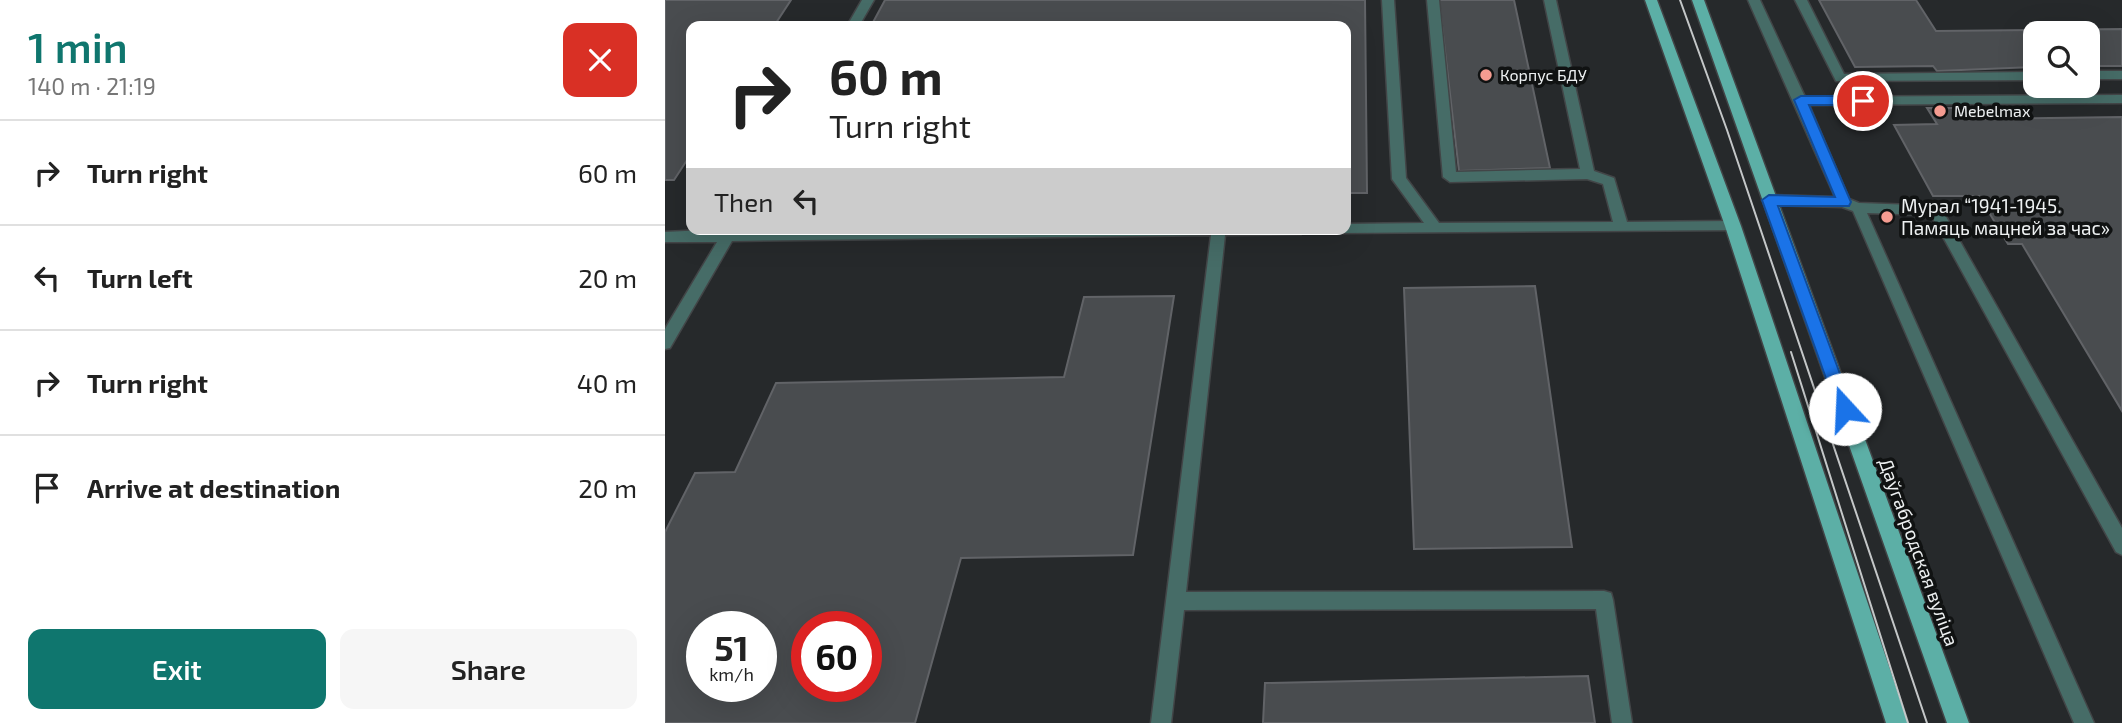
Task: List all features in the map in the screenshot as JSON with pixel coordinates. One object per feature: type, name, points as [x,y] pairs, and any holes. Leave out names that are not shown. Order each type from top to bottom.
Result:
[{"type":"main road","points":[[1651,0],[1733,226],[1897,723]]},
{"type":"main road","name":"Даўгабродская вуліца","points":[[1698,0],[1958,723]]},
{"type":"lane","points":[[856,21],[868,0]]},
{"type":"lane","points":[[1388,0],[1399,179],[1434,228]]},
{"type":"lane","points":[[1433,0],[1450,177],[1588,174],[1609,181],[1621,227]]},
{"type":"lane","points":[[1550,0],[1588,174]]},
{"type":"lane","points":[[1754,0],[1851,205],[2084,723]]},
{"type":"lane","points":[[1801,0],[1840,78],[2023,76]]},
{"type":"lane","points":[[2100,75],[2122,75]]},
{"type":"lane","points":[[1801,100],[2122,99]]},
{"type":"lane","points":[[1769,200],[1935,209],[2122,546]]},
{"type":"lane","points":[[1351,229],[1733,226]]},
{"type":"lane","points":[[665,237],[698,235]]},
{"type":"lane","points":[[665,343],[729,235]]},
{"type":"lane","points":[[1161,723],[1218,235]]},
{"type":"lane","points":[[1176,601],[1604,600],[1622,723]]},
{"type":"building","points":[[665,0],[791,0],[777,21],[686,21],[686,162],[674,180],[665,180]]},
{"type":"building","points":[[885,0],[1365,0],[1367,193],[1351,193],[1351,21],[874,21]]},
{"type":"building","points":[[1439,0],[1514,0],[1550,168],[1459,171]]},
{"type":"building","points":[[1819,0],[1916,0],[1936,31],[2023,30],[2023,67],[1937,71],[1933,66],[1855,67]]},
{"type":"building","points":[[2100,29],[2122,29],[2122,66],[2100,66]]},
{"type":"building","points":[[1927,108],[1975,108],[1982,119],[2122,117],[2122,411],[2022,244],[2008,244],[1979,196],[1933,196],[1894,125],[1937,124]]},
{"type":"building","points":[[1535,286],[1572,547],[1414,549],[1404,288]]},
{"type":"building","points":[[1174,296],[1133,555],[961,558],[915,723],[665,723],[665,532],[695,473],[735,472],[776,383],[1064,377],[1084,297]]},
{"type":"building","points":[[1588,676],[1595,723],[1263,723],[1265,683]]},
{"type":"tram line","points":[[1680,0],[1727,130],[1927,723]]},
{"type":"tram line","points":[[1791,352],[1908,723]]},
{"type":"place","name":"Корпус БДУ","points":[[1486,75]]},
{"type":"place","name":"Mebelmax","points":[[1940,111]]},
{"type":"place","name":"Мурал “1941-1945. Памяць мацней за час»","points":[[1887,217]]},
{"type":"route","points":[[1845,409],[1769,200],[1845,202],[1801,100],[1863,101]]}]
